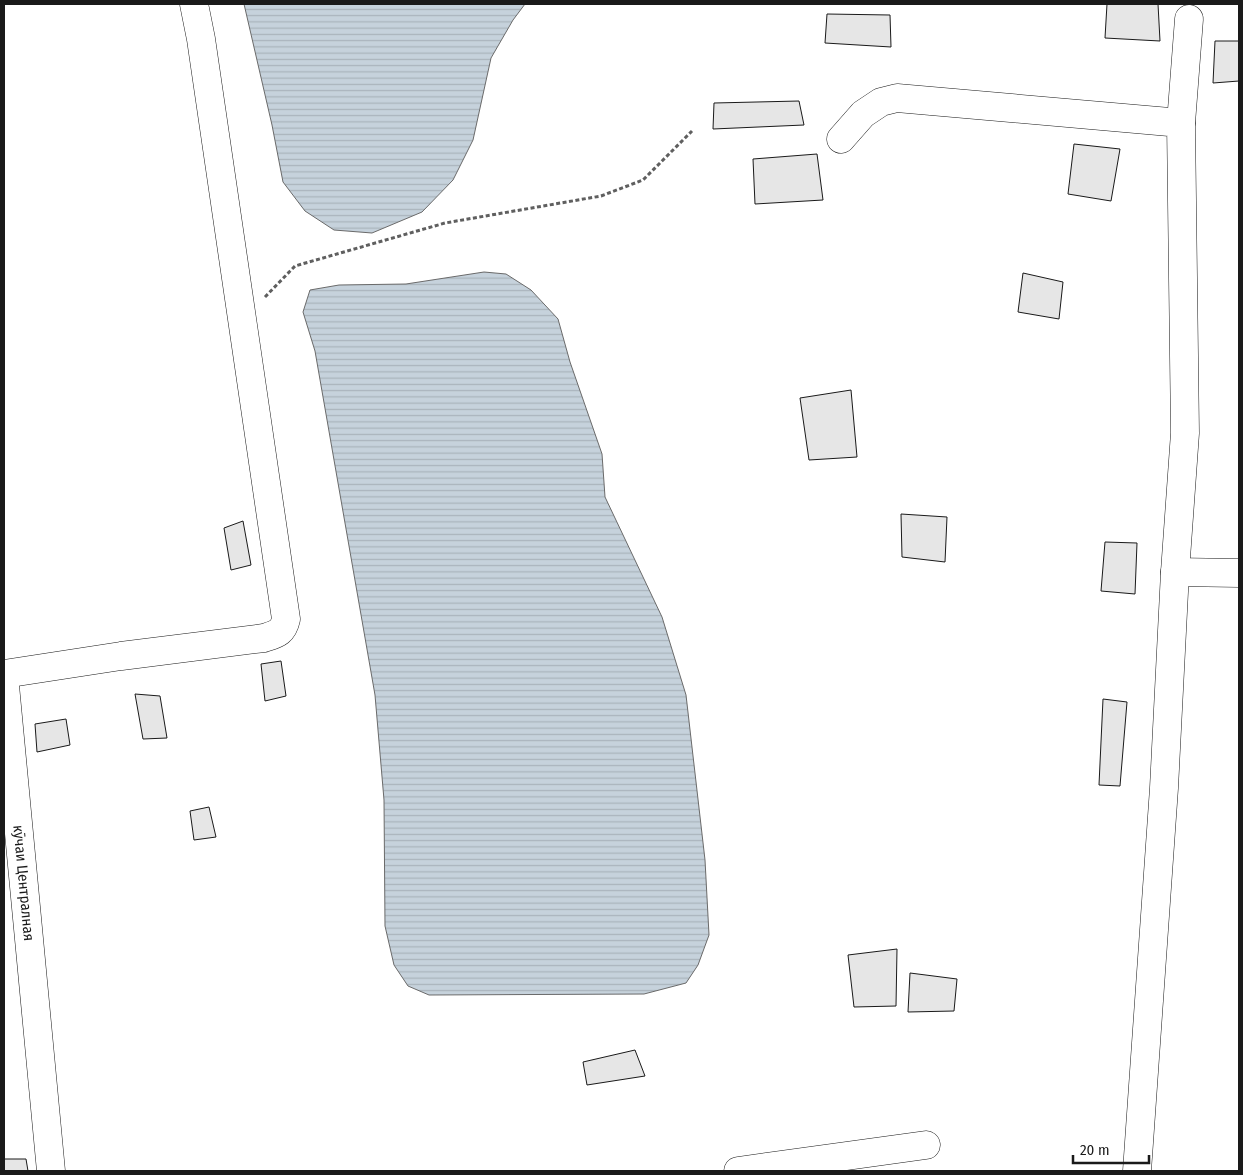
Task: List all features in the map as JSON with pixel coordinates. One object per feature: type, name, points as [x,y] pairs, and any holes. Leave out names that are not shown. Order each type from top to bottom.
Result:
[{"type":"street","points":[[4,675],[121,656],[264,638],[281,631],[285,625],[286,619],[201,40],[194,4]]},
{"type":"street","points":[[1137,1171],[1164,788],[1175,572],[1185,433],[1181,123],[1189,19]]},
{"type":"street","points":[[841,139],[863,114],[880,102],[897,98],[1181,123]]},
{"type":"street","points":[[1175,572],[1239,573]]},
{"type":"street","name":"кӯчаи Централная","points":[[4,675],[51,1171]]},
{"type":"street","points":[[738,1171],[926,1145]]},
{"type":"path","points":[[244,334],[261,302],[295,266],[445,223],[600,196],[643,180],[692,131]]},
{"type":"shaded area","points":[[244,4],[525,4],[513,20],[491,58],[473,140],[453,180],[422,212],[372,233],[334,230],[305,211],[283,182]]},
{"type":"shaded area","points":[[484,272],[506,274],[531,290],[558,319],[570,362],[602,454],[605,497],[662,617],[686,695],[705,860],[709,935],[698,965],[686,983],[644,994],[429,995],[408,986],[394,965],[385,926],[384,800],[375,695],[315,351],[303,312],[310,290],[339,285],[406,284]]},
{"type":"building","points":[[1107,4],[1158,4],[1160,41],[1105,38]]},
{"type":"building","points":[[827,14],[890,15],[891,47],[825,43]]},
{"type":"building","points":[[1215,41],[1239,41],[1239,81],[1213,83]]},
{"type":"building","points":[[799,101],[804,125],[713,129],[714,103]]},
{"type":"building","points":[[1074,144],[1120,149],[1111,201],[1068,194]]},
{"type":"building","points":[[817,154],[823,200],[755,204],[753,159]]},
{"type":"building","points":[[1023,273],[1063,282],[1059,319],[1018,312]]},
{"type":"building","points":[[851,390],[857,457],[809,460],[800,398]]},
{"type":"building","points":[[901,514],[947,517],[945,562],[902,557]]},
{"type":"building","points":[[243,521],[251,565],[231,570],[224,528]]},
{"type":"building","points":[[1105,542],[1137,543],[1135,594],[1101,591]]},
{"type":"building","points":[[281,661],[286,696],[265,701],[261,664]]},
{"type":"building","points":[[135,694],[160,696],[167,738],[143,739]]},
{"type":"building","points":[[1103,699],[1127,702],[1120,786],[1099,785]]},
{"type":"building","points":[[66,719],[70,745],[37,752],[35,724]]},
{"type":"building","points":[[209,807],[216,837],[194,840],[190,811]]},
{"type":"building","points":[[897,949],[896,1006],[854,1007],[848,955]]},
{"type":"building","points":[[910,973],[957,979],[954,1011],[908,1012]]},
{"type":"building","points":[[635,1050],[645,1076],[587,1085],[583,1062]]},
{"type":"building","points":[[4,1159],[26,1159],[28,1171],[4,1171]]}]
